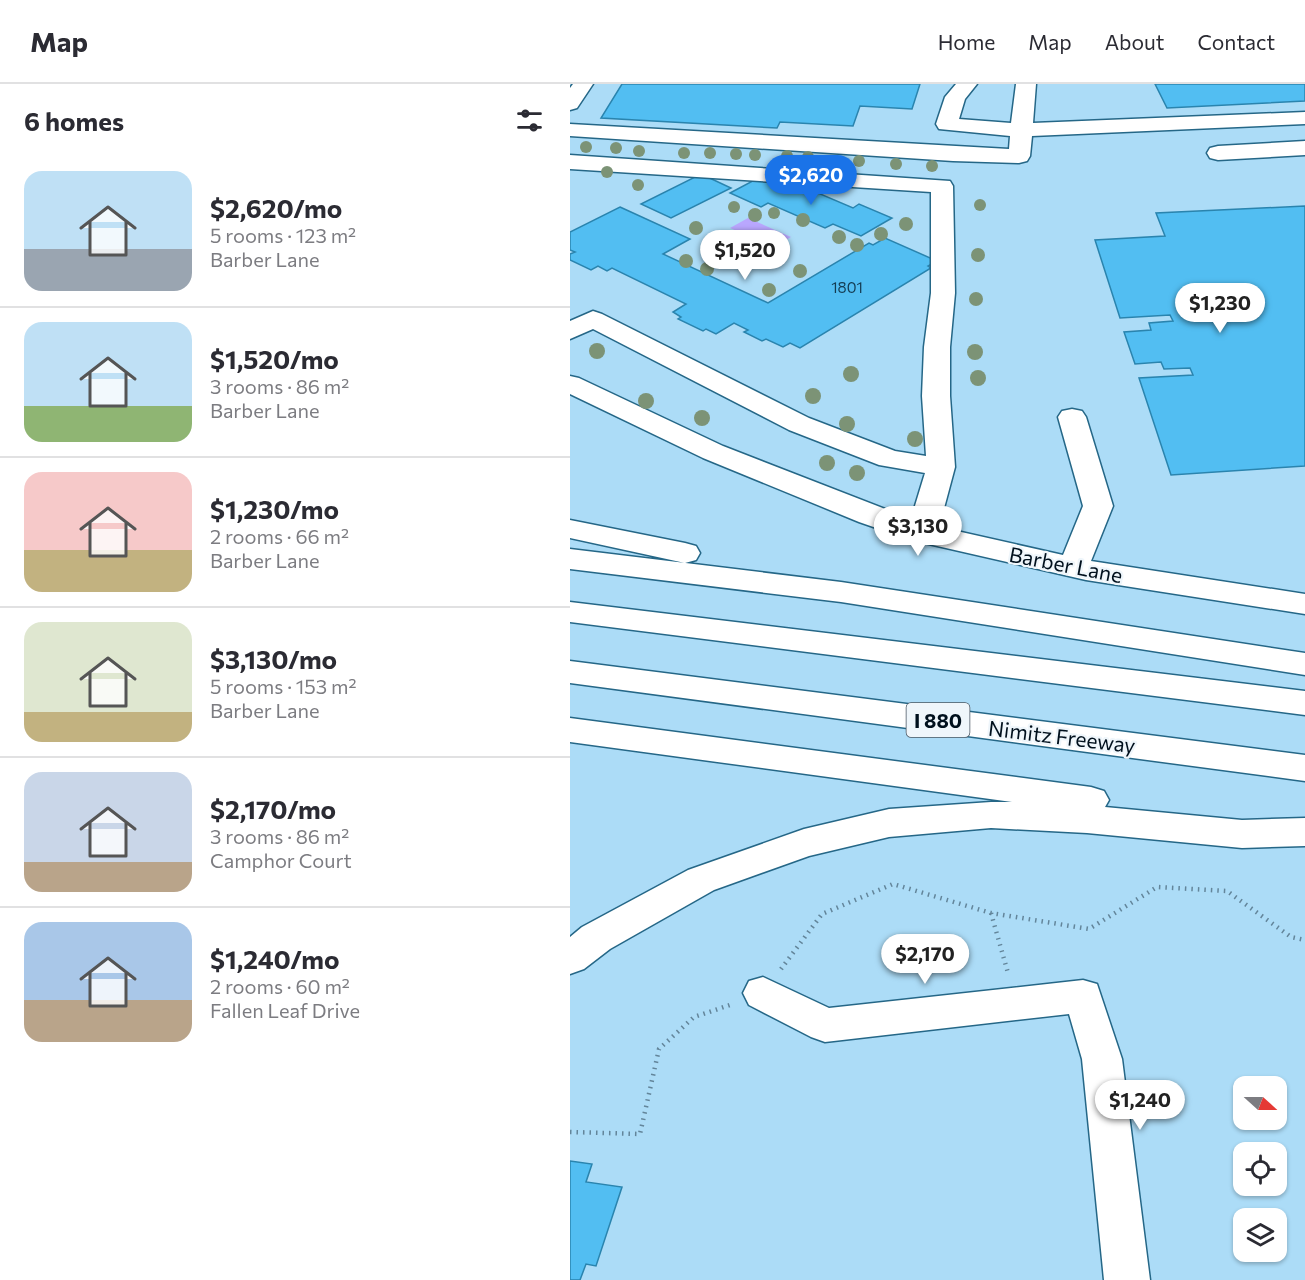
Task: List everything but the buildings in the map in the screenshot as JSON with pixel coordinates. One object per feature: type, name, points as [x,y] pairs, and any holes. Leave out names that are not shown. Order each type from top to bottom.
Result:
[{"type":"main road","points":[[570,104],[583,84]]},
{"type":"main road","points":[[967,84],[955,97],[947,124],[1021,130],[1305,118]]},
{"type":"main road","points":[[570,130],[1018,156],[1026,84]]},
{"type":"main road","points":[[1218,153],[1305,148]]},
{"type":"main road","points":[[570,162],[942,186],[943,293],[937,347],[936,386],[941,467],[922,533]]},
{"type":"main road","points":[[570,302],[581,325],[799,424],[889,459],[941,467]]},
{"type":"main road","name":"Barber Lane","points":[[570,384],[713,452],[869,515],[922,533],[1073,567],[1305,604]]},
{"type":"main road","points":[[1072,417],[1098,506],[1073,567]]},
{"type":"main road","points":[[570,529],[796,576],[840,592]]},
{"type":"main road","points":[[570,559],[840,592],[1305,664]]},
{"type":"main road","points":[[570,612],[1305,703]]},
{"type":"main road","name":"Nimitz Freeway","points":[[570,672],[1305,768]]},
{"type":"main road","points":[[570,730],[1305,832]]},
{"type":"main road","points":[[570,958],[596,938],[701,880],[804,843],[890,823],[991,815],[1086,819],[1242,834],[1305,832]]},
{"type":"main road","points":[[764,993],[825,1025],[1083,996],[1102,1059],[1127,1280]]},
{"type":"path","points":[[570,1131],[639,1134],[659,1049],[694,1017],[764,993],[822,914],[893,884],[991,913],[1089,930],[1157,887],[1227,891],[1291,937],[1305,940]]},
{"type":"path","points":[[991,913],[1017,1004]]},
{"type":"shaded area","points":[[748,218],[791,237],[773,247],[730,228]]}]
